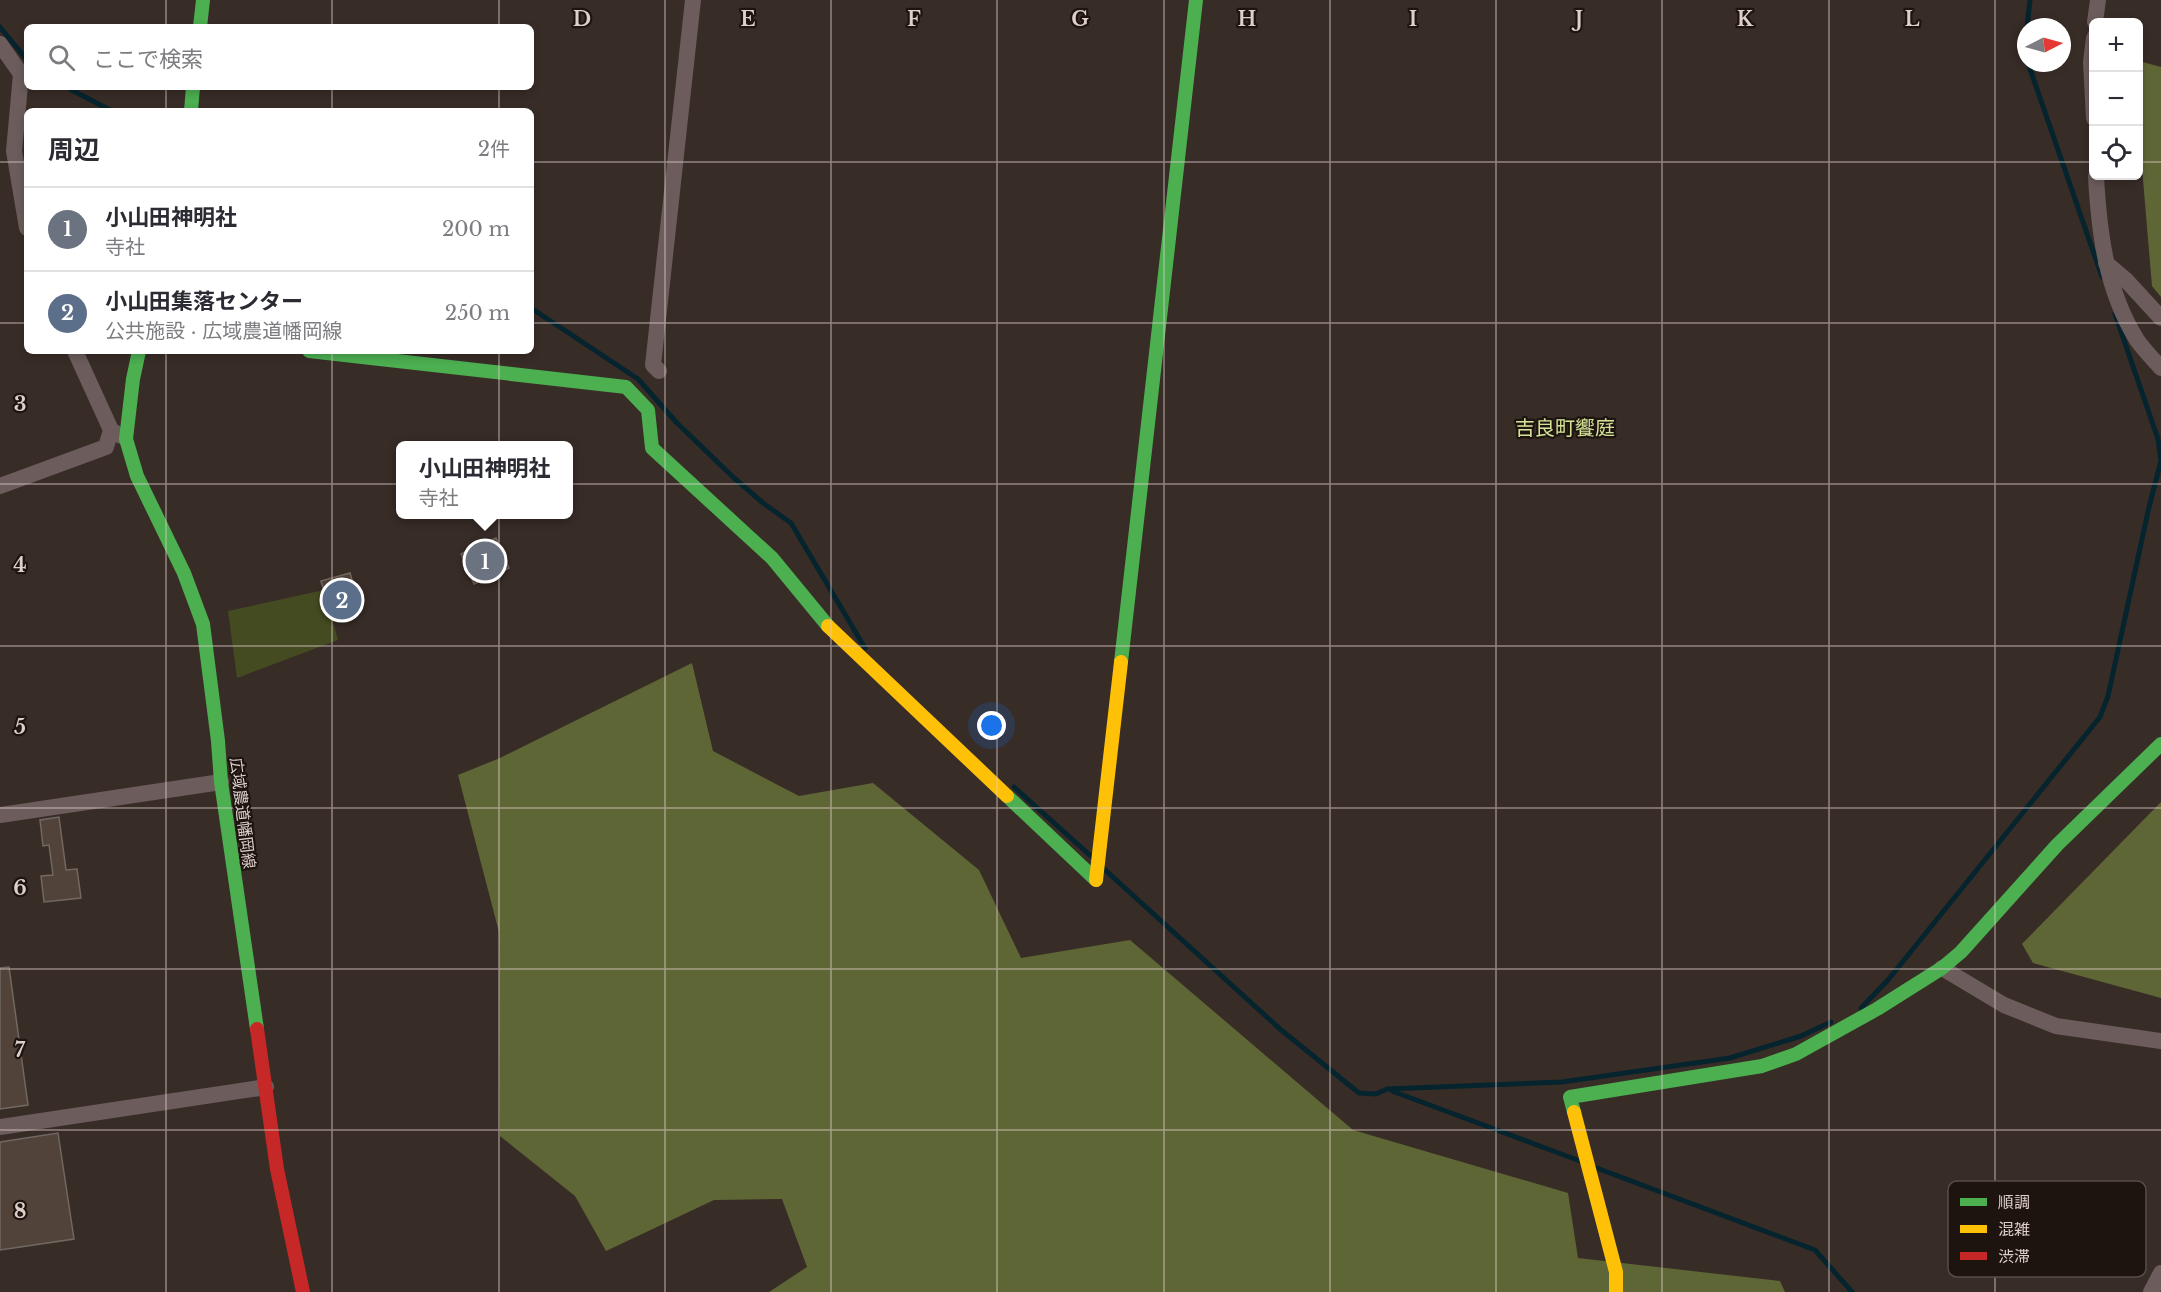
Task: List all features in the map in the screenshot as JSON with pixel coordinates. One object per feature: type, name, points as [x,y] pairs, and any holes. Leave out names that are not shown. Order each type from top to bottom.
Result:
[{"type":"street","points":[[197,0],[203,0],[200,24]]},
{"type":"street","points":[[659,371],[653,365],[693,0]]},
{"type":"street","points":[[335,354],[626,387],[648,410],[652,448],[772,558],[826,624],[1096,880],[1196,0]]},
{"type":"street","points":[[2096,18],[2098,0]]},
{"type":"street","points":[[0,44],[21,74],[7,151],[22,171],[24,194]]},
{"type":"street","points":[[191,108],[193,90]]},
{"type":"street","points":[[2096,180],[2098,219],[2105,262],[2120,307],[2138,341],[2161,368]]},
{"type":"street","points":[[2105,262],[2125,279],[2161,318]]},
{"type":"street","points":[[76,354],[111,430],[126,439]]},
{"type":"street","name":"広域農道幡岡線","points":[[138,354],[126,439],[137,476],[184,573],[203,624],[221,782],[277,1169],[303,1292]]},
{"type":"street","points":[[0,486],[106,447],[111,430]]},
{"type":"street","points":[[1616,1292],[1616,1272],[1570,1097],[1762,1066],[1796,1054],[1877,1009],[1942,968],[1961,952],[2057,845],[2161,744]]},
{"type":"street","points":[[0,815],[221,782]]},
{"type":"street","points":[[1942,968],[2004,1005],[2056,1026],[2161,1041]]},
{"type":"street","points":[[0,1127],[266,1087]]},
{"type":"street","points":[[2151,1292],[2161,1273]]},
{"type":"green space","points":[[2143,62],[2161,67],[2161,297],[2152,286],[2143,179]]},
{"type":"green space","points":[[324,590],[338,640],[237,678],[228,611]]},
{"type":"green space","points":[[692,663],[713,751],[799,796],[873,783],[979,870],[1021,958],[1130,940],[1353,1130],[1568,1193],[1578,1258],[1780,1281],[1785,1292],[769,1292],[807,1267],[782,1199],[714,1200],[606,1251],[575,1196],[500,1136],[499,932],[458,775],[500,758]]},
{"type":"green space","points":[[2161,802],[2161,998],[2033,963],[2022,944]]},
{"type":"building","points":[[496,538],[509,568],[474,584],[461,554]]},
{"type":"building","points":[[350,573],[361,610],[332,619],[321,581]]},
{"type":"building","points":[[59,817],[66,870],[77,869],[81,898],[44,902],[41,876],[53,875],[49,845],[43,846],[40,820]]},
{"type":"building","points":[[9,967],[28,1105],[0,1109],[0,968]]},
{"type":"building","points":[[58,1133],[74,1239],[0,1250],[0,1142]]},
{"type":"waterway","points":[[2028,18],[2030,0]]},
{"type":"waterway","points":[[0,27],[24,56]]},
{"type":"waterway","points":[[2031,72],[2102,277]]},
{"type":"waterway","points":[[72,90],[106,108]]},
{"type":"waterway","points":[[534,310],[638,379],[677,423],[733,477],[791,523],[865,648]]},
{"type":"waterway","points":[[1861,1008],[1888,980],[2100,717],[2108,696],[2161,461],[2158,439],[2115,314]]},
{"type":"waterway","points":[[1014,787],[1092,857]]},
{"type":"waterway","points":[[1103,868],[1280,1029],[1359,1093],[1376,1094],[1387,1089],[1562,1082],[1730,1058],[1801,1036],[1831,1022]]},
{"type":"waterway","points":[[1392,1091],[1580,1161]]},
{"type":"waterway","points":[[1594,1167],[1815,1250],[1852,1292]]},
{"type":"traffic: fast","points":[[200,24],[203,0]]},
{"type":"traffic: fast","points":[[1121,662],[1196,0]]},
{"type":"traffic: fast","points":[[191,108],[193,90]]},
{"type":"traffic: fast","points":[[138,354],[126,439],[137,476],[184,573],[203,624],[221,782],[257,1029]]},
{"type":"traffic: fast","points":[[335,354],[626,387],[648,410],[652,448],[772,558],[828,626]]},
{"type":"traffic: fast","points":[[1574,1112],[1570,1097],[1762,1066],[1796,1054],[1877,1009],[1942,968],[1961,952],[2057,845],[2161,744]]},
{"type":"traffic: fast","points":[[1007,796],[1096,880]]},
{"type":"traffic: slow","points":[[828,626],[1007,796]]},
{"type":"traffic: slow","points":[[1096,880],[1121,662]]},
{"type":"traffic: slow","points":[[1574,1112],[1616,1272],[1616,1292]]},
{"type":"traffic: jam","points":[[257,1029],[277,1169],[303,1292]]},
{"type":"place","name":"小山田神明社","points":[[485,561]]},
{"type":"place","name":"小山田集落センター","points":[[342,600]]},
{"type":"district","name":"吉良町饗庭","points":[[1565,428]]}]
